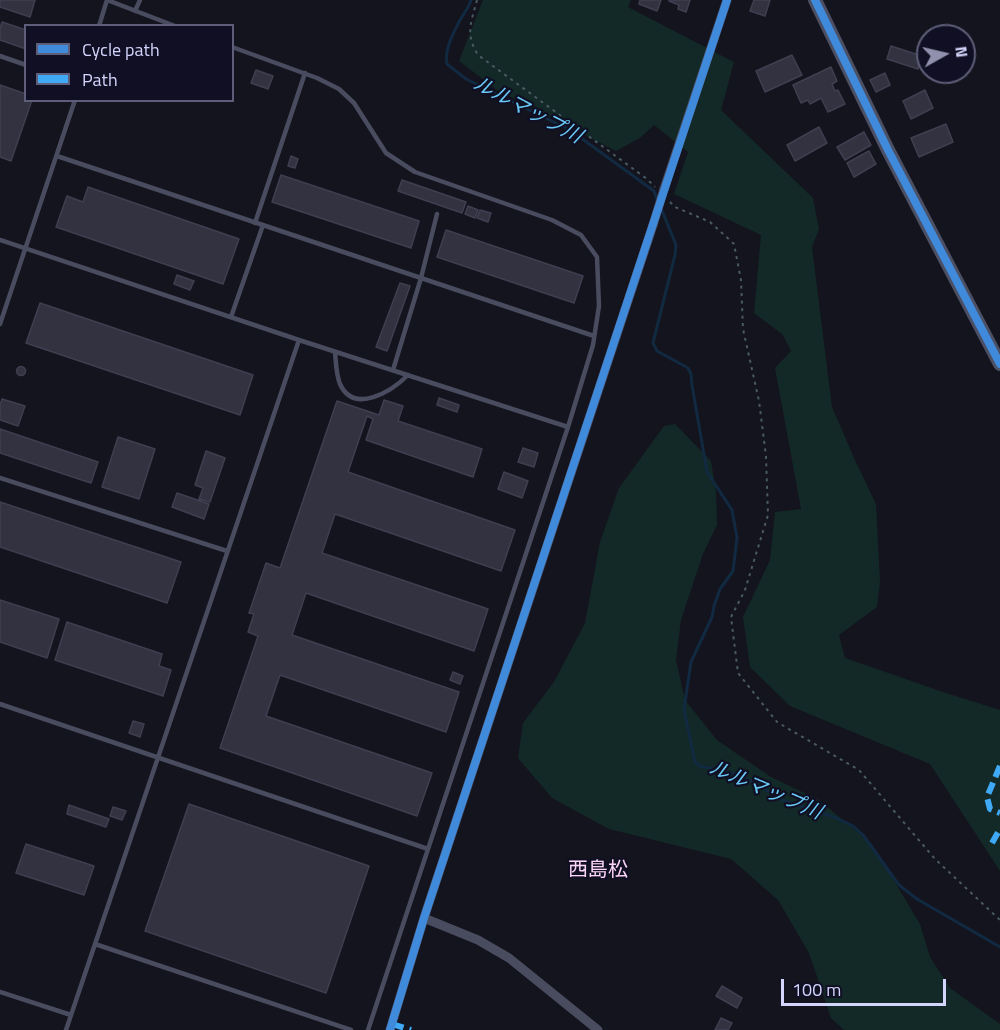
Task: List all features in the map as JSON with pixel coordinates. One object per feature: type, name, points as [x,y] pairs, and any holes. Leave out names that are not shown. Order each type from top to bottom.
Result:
[{"type":"street","points":[[390,1030],[424,918],[653,225],[662,191],[727,0]]},
{"type":"street","points":[[815,0],[888,150],[1000,364]]},
{"type":"street","points":[[424,918],[478,940],[509,958],[598,1030]]},
{"type":"lane","points":[[100,24],[107,0],[170,24]]},
{"type":"lane","points":[[135,11],[140,0]]},
{"type":"lane","points":[[234,47],[339,88],[354,103],[386,153],[415,172],[552,220],[581,235],[597,257],[599,306],[593,345],[568,427],[368,1030]]},
{"type":"lane","points":[[0,56],[24,64]]},
{"type":"lane","points":[[255,223],[305,73]]},
{"type":"lane","points":[[0,324],[74,102]]},
{"type":"lane","points":[[57,156],[594,336]]},
{"type":"lane","points":[[393,370],[421,278],[437,214]]},
{"type":"lane","points":[[231,317],[263,225]]},
{"type":"lane","points":[[0,240],[568,427]]},
{"type":"lane","points":[[66,1030],[298,339]]},
{"type":"lane","points":[[336,351],[337,374],[341,386],[347,394],[356,399],[378,396],[408,375]]},
{"type":"lane","points":[[0,478],[227,551]]},
{"type":"lane","points":[[0,704],[428,849]]},
{"type":"lane","points":[[95,944],[351,1030]]},
{"type":"lane","points":[[0,992],[71,1015]]},
{"type":"path","points":[[477,0],[470,30],[471,43],[478,55],[662,191]]},
{"type":"path","points":[[668,200],[675,207],[710,222],[734,244],[741,280],[743,329],[759,401],[766,456],[768,515],[745,590],[731,617],[738,673],[777,722],[859,771],[935,859],[1000,920]]},
{"type":"green space","points":[[483,0],[631,0],[628,7],[734,62],[721,110],[813,198],[819,229],[812,247],[832,407],[876,504],[880,582],[877,607],[839,635],[845,658],[1000,710],[1000,871],[930,764],[790,706],[750,667],[743,617],[770,560],[775,512],[801,509],[775,368],[791,351],[783,335],[754,313],[761,235],[674,194],[688,152],[654,125],[640,138],[616,151],[497,90],[459,61]]},
{"type":"green space","points":[[675,424],[711,461],[716,492],[717,525],[703,554],[681,620],[676,660],[685,700],[717,740],[771,777],[819,800],[872,844],[920,924],[930,957],[950,988],[1000,1024],[1000,1030],[844,1030],[831,1018],[809,953],[778,900],[731,859],[609,829],[552,798],[518,758],[523,723],[554,682],[585,623],[600,542],[619,488],[664,426]]},
{"type":"building","points":[[0,0],[35,0],[30,17],[0,7]]},
{"type":"building","points":[[640,0],[661,0],[657,11],[639,4]]},
{"type":"building","points":[[669,0],[690,0],[686,12],[678,9],[679,5]]},
{"type":"building","points":[[754,0],[770,0],[765,16],[750,11]]},
{"type":"building","points":[[2,22],[24,29],[24,48],[0,40]]},
{"type":"building","points":[[891,46],[916,54],[916,68],[887,59]]},
{"type":"building","points":[[792,55],[802,75],[765,92],[756,71]]},
{"type":"building","points":[[831,67],[837,81],[832,84],[845,104],[828,112],[821,98],[810,104],[808,100],[801,103],[793,85]]},
{"type":"building","points":[[256,70],[273,76],[268,89],[251,83]]},
{"type":"building","points":[[885,73],[890,85],[876,92],[870,80]]},
{"type":"building","points":[[0,85],[24,93],[24,102],[31,102],[11,161],[0,157]]},
{"type":"building","points":[[925,90],[933,108],[911,119],[903,101]]},
{"type":"building","points":[[946,124],[953,142],[919,157],[911,138]]},
{"type":"building","points":[[819,127],[827,143],[795,161],[787,145]]},
{"type":"building","points":[[864,132],[871,145],[845,160],[837,147]]},
{"type":"building","points":[[869,151],[876,164],[854,177],[847,163]]},
{"type":"building","points":[[291,156],[298,159],[295,168],[288,166]]},
{"type":"building","points":[[281,175],[419,221],[411,248],[272,202]]},
{"type":"building","points":[[402,180],[466,202],[462,213],[398,191]]},
{"type":"building","points":[[88,187],[239,239],[223,284],[56,227],[67,196],[83,202]]},
{"type":"building","points":[[468,206],[478,210],[475,218],[465,214]]},
{"type":"building","points":[[480,210],[491,213],[488,222],[477,218]]},
{"type":"building","points":[[446,230],[583,276],[574,303],[437,257]]},
{"type":"building","points":[[177,275],[194,281],[190,290],[174,284]]},
{"type":"building","points":[[400,283],[410,286],[387,351],[376,347]]},
{"type":"building","points":[[40,303],[253,375],[240,415],[26,343]]},
{"type":"building","points":[[21,366],[26,371],[21,376],[16,371]]},
{"type":"building","points":[[439,398],[459,405],[457,412],[437,405]]},
{"type":"building","points":[[2,399],[25,406],[18,426],[0,420]]},
{"type":"building","points":[[384,400],[403,406],[398,421],[482,449],[473,477],[366,440],[373,419],[367,416],[348,472],[515,530],[501,571],[335,514],[322,553],[488,609],[474,651],[306,593],[292,635],[459,692],[446,732],[280,675],[266,716],[432,773],[417,816],[220,748],[258,636],[248,632],[254,614],[249,613],[266,563],[280,568],[337,401],[379,415]]},
{"type":"building","points":[[0,429],[98,462],[91,483],[0,453]]},
{"type":"building","points":[[118,437],[155,449],[139,499],[102,487]]},
{"type":"building","points":[[523,448],[538,453],[534,467],[518,462]]},
{"type":"building","points":[[206,451],[225,458],[210,502],[199,499],[203,488],[195,485]]},
{"type":"building","points":[[504,472],[528,481],[522,498],[498,489]]},
{"type":"building","points":[[177,493],[209,504],[204,519],[172,507]]},
{"type":"building","points":[[0,502],[181,562],[167,603],[0,547]]},
{"type":"building","points":[[0,600],[59,619],[47,658],[0,642]]},
{"type":"building","points":[[67,622],[162,654],[159,666],[171,670],[163,696],[55,660]]},
{"type":"building","points":[[453,672],[463,676],[460,684],[450,680]]},
{"type":"building","points":[[133,721],[144,724],[140,737],[129,733]]},
{"type":"building","points":[[189,804],[369,866],[326,993],[145,931]]},
{"type":"building","points":[[69,805],[109,819],[106,827],[67,814]]},
{"type":"building","points":[[113,807],[126,811],[122,820],[110,816]]},
{"type":"building","points":[[26,844],[94,866],[84,895],[16,873]]},
{"type":"building","points":[[722,986],[742,998],[737,1008],[716,996]]},
{"type":"building","points":[[721,1018],[732,1023],[728,1030],[715,1030]]},
{"type":"waterway","name":"ルルマップ川","points":[[471,0],[450,42],[447,64],[466,79],[570,130],[654,191],[658,202]]},
{"type":"waterway","name":"ルルマップ川","points":[[661,208],[676,245],[653,343],[657,351],[688,368],[691,374],[707,472],[732,510],[737,538],[733,571],[720,589],[712,617],[691,662],[684,709],[695,762],[700,766],[737,774],[782,800],[834,817],[853,826],[863,835],[899,885],[917,899],[1000,947]]},
{"type":"marked path","points":[[1000,766],[987,797],[990,809],[1000,813]]},
{"type":"marked path","points":[[992,843],[1000,829]]},
{"type":"marked path","points":[[392,1024],[411,1030]]},
{"type":"cycle path","points":[[390,1030],[424,918],[727,0]]},
{"type":"cycle path","points":[[815,0],[888,150],[1000,364]]},
{"type":"district","name":"西島松","points":[[598,871]]}]
